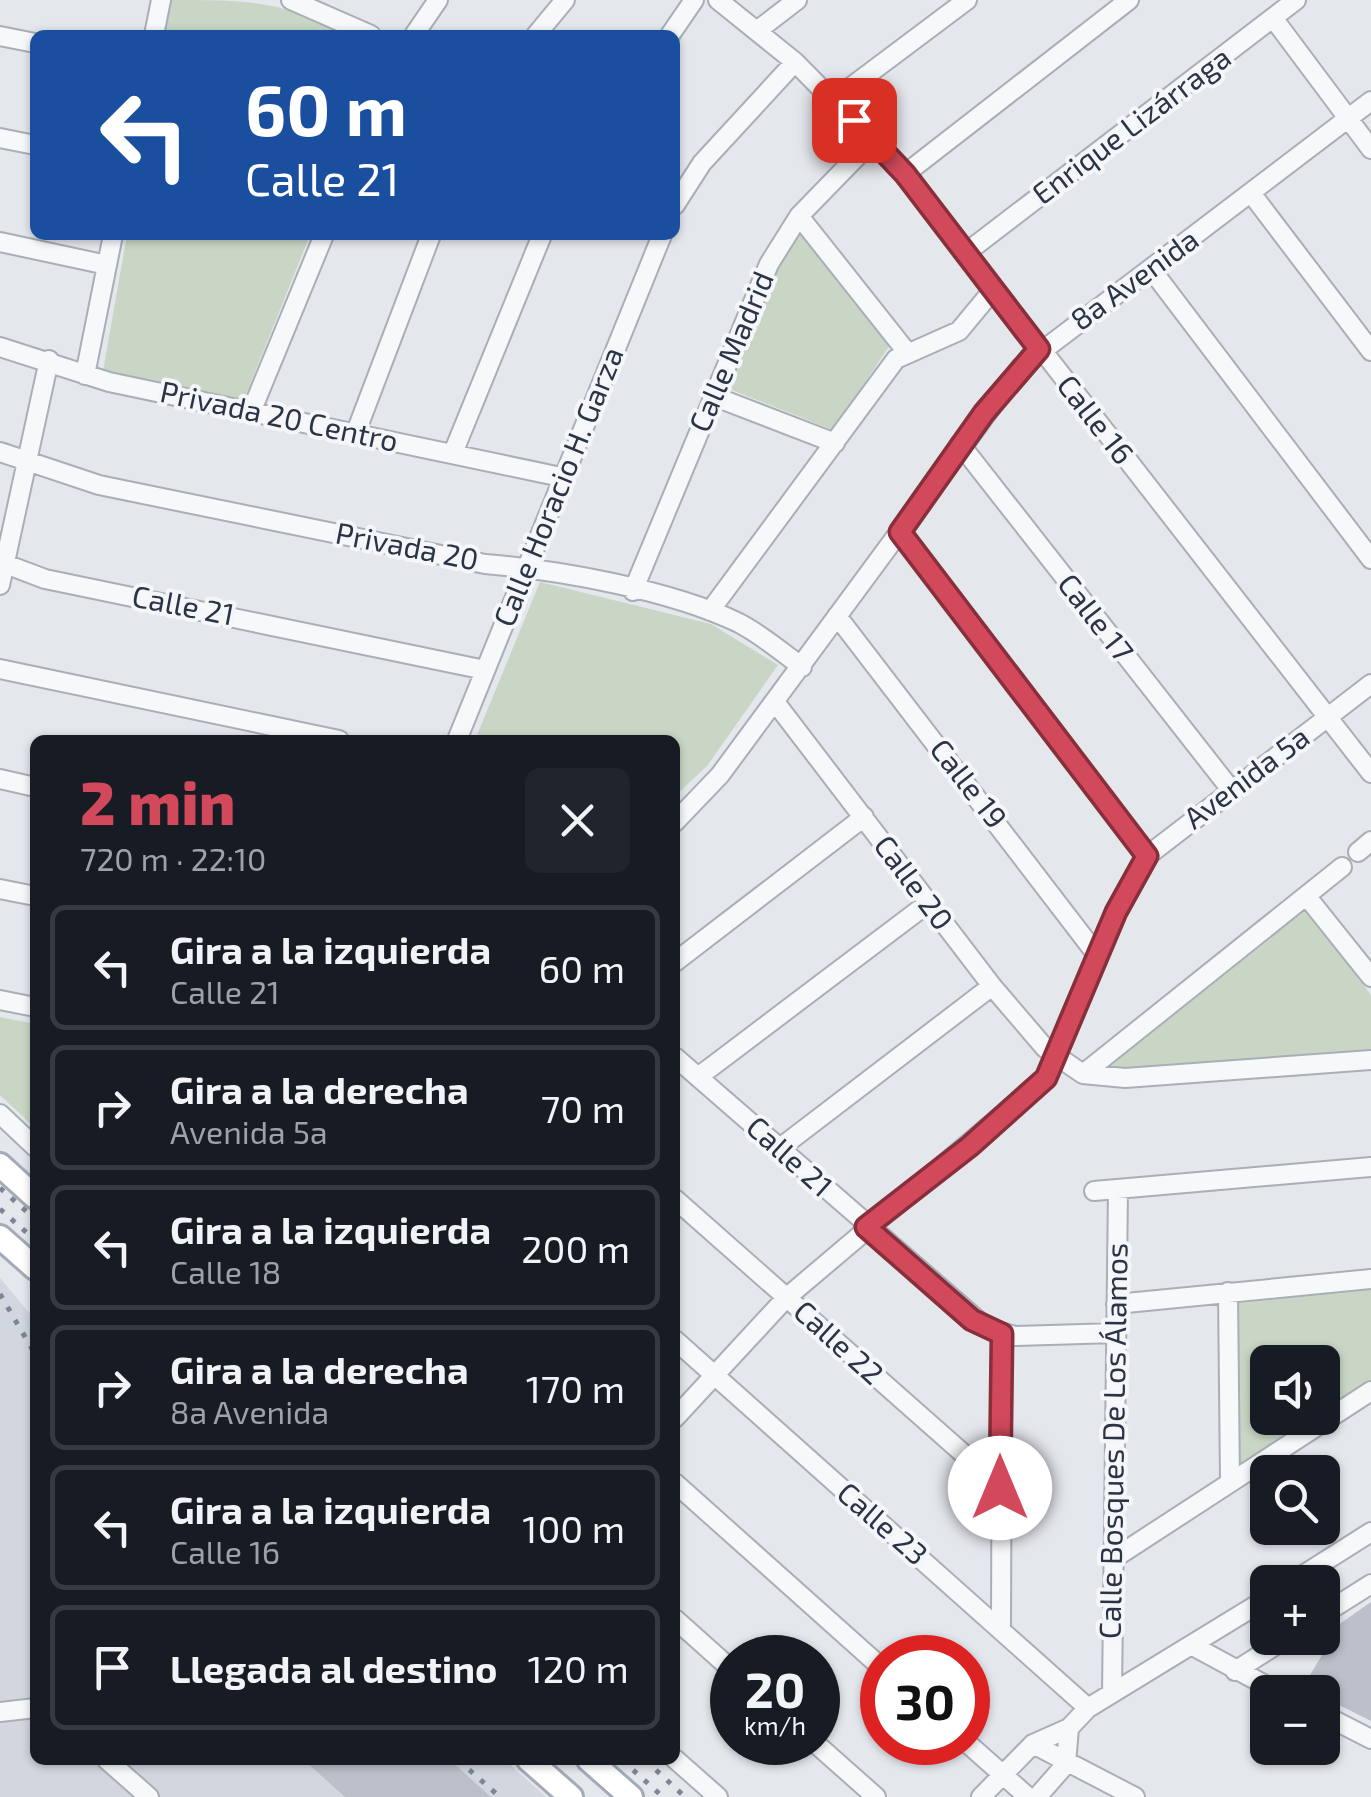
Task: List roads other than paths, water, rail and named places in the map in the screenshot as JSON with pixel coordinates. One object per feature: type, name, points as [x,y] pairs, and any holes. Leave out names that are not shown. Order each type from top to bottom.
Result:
[{"type":"main road","points":[[0,1166],[30,1193]]},
{"type":"main road","points":[[0,1237],[30,1264]]},
{"type":"main road","points":[[535,1765],[571,1797]]},
{"type":"main road","points":[[595,1765],[631,1797]]},
{"type":"street","points":[[155,30],[162,0]]},
{"type":"street","points":[[291,0],[311,3],[362,30]]},
{"type":"street","points":[[417,30],[438,0]]},
{"type":"street","points":[[540,30],[564,0]]},
{"type":"street","points":[[673,30],[694,0]]},
{"type":"street","name":"Calle 16","points":[[718,0],[835,99],[905,174],[1371,773]]},
{"type":"street","points":[[758,30],[797,0]]},
{"type":"street","points":[[835,99],[966,0]]},
{"type":"street","points":[[905,174],[1129,0]]},
{"type":"street","name":"Enrique Lizárraga","points":[[967,252],[1296,0]]},
{"type":"street","points":[[1273,18],[1371,149]]},
{"type":"street","points":[[0,36],[30,42]]},
{"type":"street","points":[[680,197],[702,163],[795,62]]},
{"type":"street","name":"8a Avenida","points":[[680,817],[720,775],[900,532],[960,444],[1039,349],[1371,102]]},
{"type":"street","points":[[0,138],[30,144]]},
{"type":"street","name":"Calle Madrid","points":[[633,591],[757,289],[799,216],[874,140]]},
{"type":"street","points":[[1252,193],[1371,351]]},
{"type":"street","points":[[799,216],[906,351]]},
{"type":"street","points":[[85,375],[112,240]]},
{"type":"street","points":[[251,412],[322,240]]},
{"type":"street","points":[[356,432],[430,240]]},
{"type":"street","points":[[453,453],[540,240]]},
{"type":"street","name":"Calle Horacio H. Garza","points":[[459,735],[660,240]]},
{"type":"street","points":[[0,242],[106,265]]},
{"type":"street","points":[[1151,269],[1371,559]]},
{"type":"street","points":[[710,611],[884,373],[906,351],[959,331],[993,290]]},
{"type":"street","name":"Privada 20 Centro","points":[[0,347],[85,375],[561,477]]},
{"type":"street","points":[[0,586],[49,360]]},
{"type":"street","points":[[713,396],[834,443]]},
{"type":"street","name":"Calle 17","points":[[960,444],[1232,791]]},
{"type":"street","name":"Privada 20","points":[[0,452],[99,485],[484,564],[526,566],[710,611],[751,630],[802,667]]},
{"type":"street","points":[[900,532],[1147,856]]},
{"type":"street","name":"Calle 21","points":[[2,563],[45,579],[485,670]]},
{"type":"street","name":"Calle 19","points":[[838,616],[1096,954]]},
{"type":"street","points":[[0,669],[315,735]]},
{"type":"street","name":"Avenida 5a","points":[[680,1412],[786,1298],[866,1227],[1029,1097],[1058,1058],[1096,954],[1147,856],[1371,684]]},
{"type":"street","name":"Calle 20","points":[[775,702],[992,986],[1058,1058],[1083,1074]]},
{"type":"street","points":[[0,779],[30,785]]},
{"type":"street","points":[[680,958],[864,817]]},
{"type":"street","points":[[1083,1074],[1342,867]]},
{"type":"street","points":[[0,889],[30,895]]},
{"type":"street","points":[[1308,898],[1371,977]]},
{"type":"street","points":[[698,1078],[928,904]]},
{"type":"street","points":[[780,1148],[992,986]]},
{"type":"street","points":[[0,1000],[30,1006]]},
{"type":"street","points":[[1083,1074],[1125,1078],[1371,1060]]},
{"type":"street","name":"Calle 21","points":[[680,1061],[972,1320],[1002,1334]]},
{"type":"street","points":[[0,1114],[30,1142]]},
{"type":"street","points":[[1094,1192],[1371,1167]]},
{"type":"street","name":"Calle Bosques De Los Álamos","points":[[1112,1693],[1118,1190]]},
{"type":"street","name":"Calle 22","points":[[680,1203],[1000,1488]]},
{"type":"street","points":[[1116,1304],[1371,1279]]},
{"type":"street","points":[[1228,1292],[1230,1481]]},
{"type":"street","points":[[1001,1628],[1002,1334],[1116,1333]]},
{"type":"street","name":"Calle 23","points":[[680,1344],[1088,1708]]},
{"type":"street","points":[[1113,1559],[1370,1393]]},
{"type":"street","points":[[680,1487],[860,1648]]},
{"type":"street","points":[[1319,1565],[1371,1532]]},
{"type":"street","points":[[1340,1604],[1371,1584]]},
{"type":"street","points":[[981,1797],[1033,1744],[1069,1728],[1088,1708],[1250,1609]]},
{"type":"street","points":[[680,1623],[710,1650]]},
{"type":"street","points":[[1192,1646],[1250,1678]]},
{"type":"street","points":[[1235,1671],[1260,1655]]},
{"type":"street","points":[[0,1712],[30,1709]]},
{"type":"street","points":[[1340,1723],[1371,1738]]},
{"type":"street","points":[[1037,1797],[1066,1764],[1069,1728]]},
{"type":"street","points":[[1033,1744],[1135,1797]]},
{"type":"street","points":[[680,1763],[718,1797]]},
{"type":"street","points":[[990,1764],[1028,1797]]},
{"type":"street","points":[[113,1765],[149,1797]]},
{"type":"street","points":[[840,1765],[876,1797]]},
{"type":"railway","points":[[0,1188],[30,1215]]},
{"type":"railway","points":[[0,1209],[30,1236]]},
{"type":"railway","points":[[0,1294],[30,1345]]},
{"type":"railway","points":[[464,1765],[500,1797]]},
{"type":"railway","points":[[628,1765],[663,1797]]},
{"type":"railway","points":[[656,1770],[685,1797]]}]
